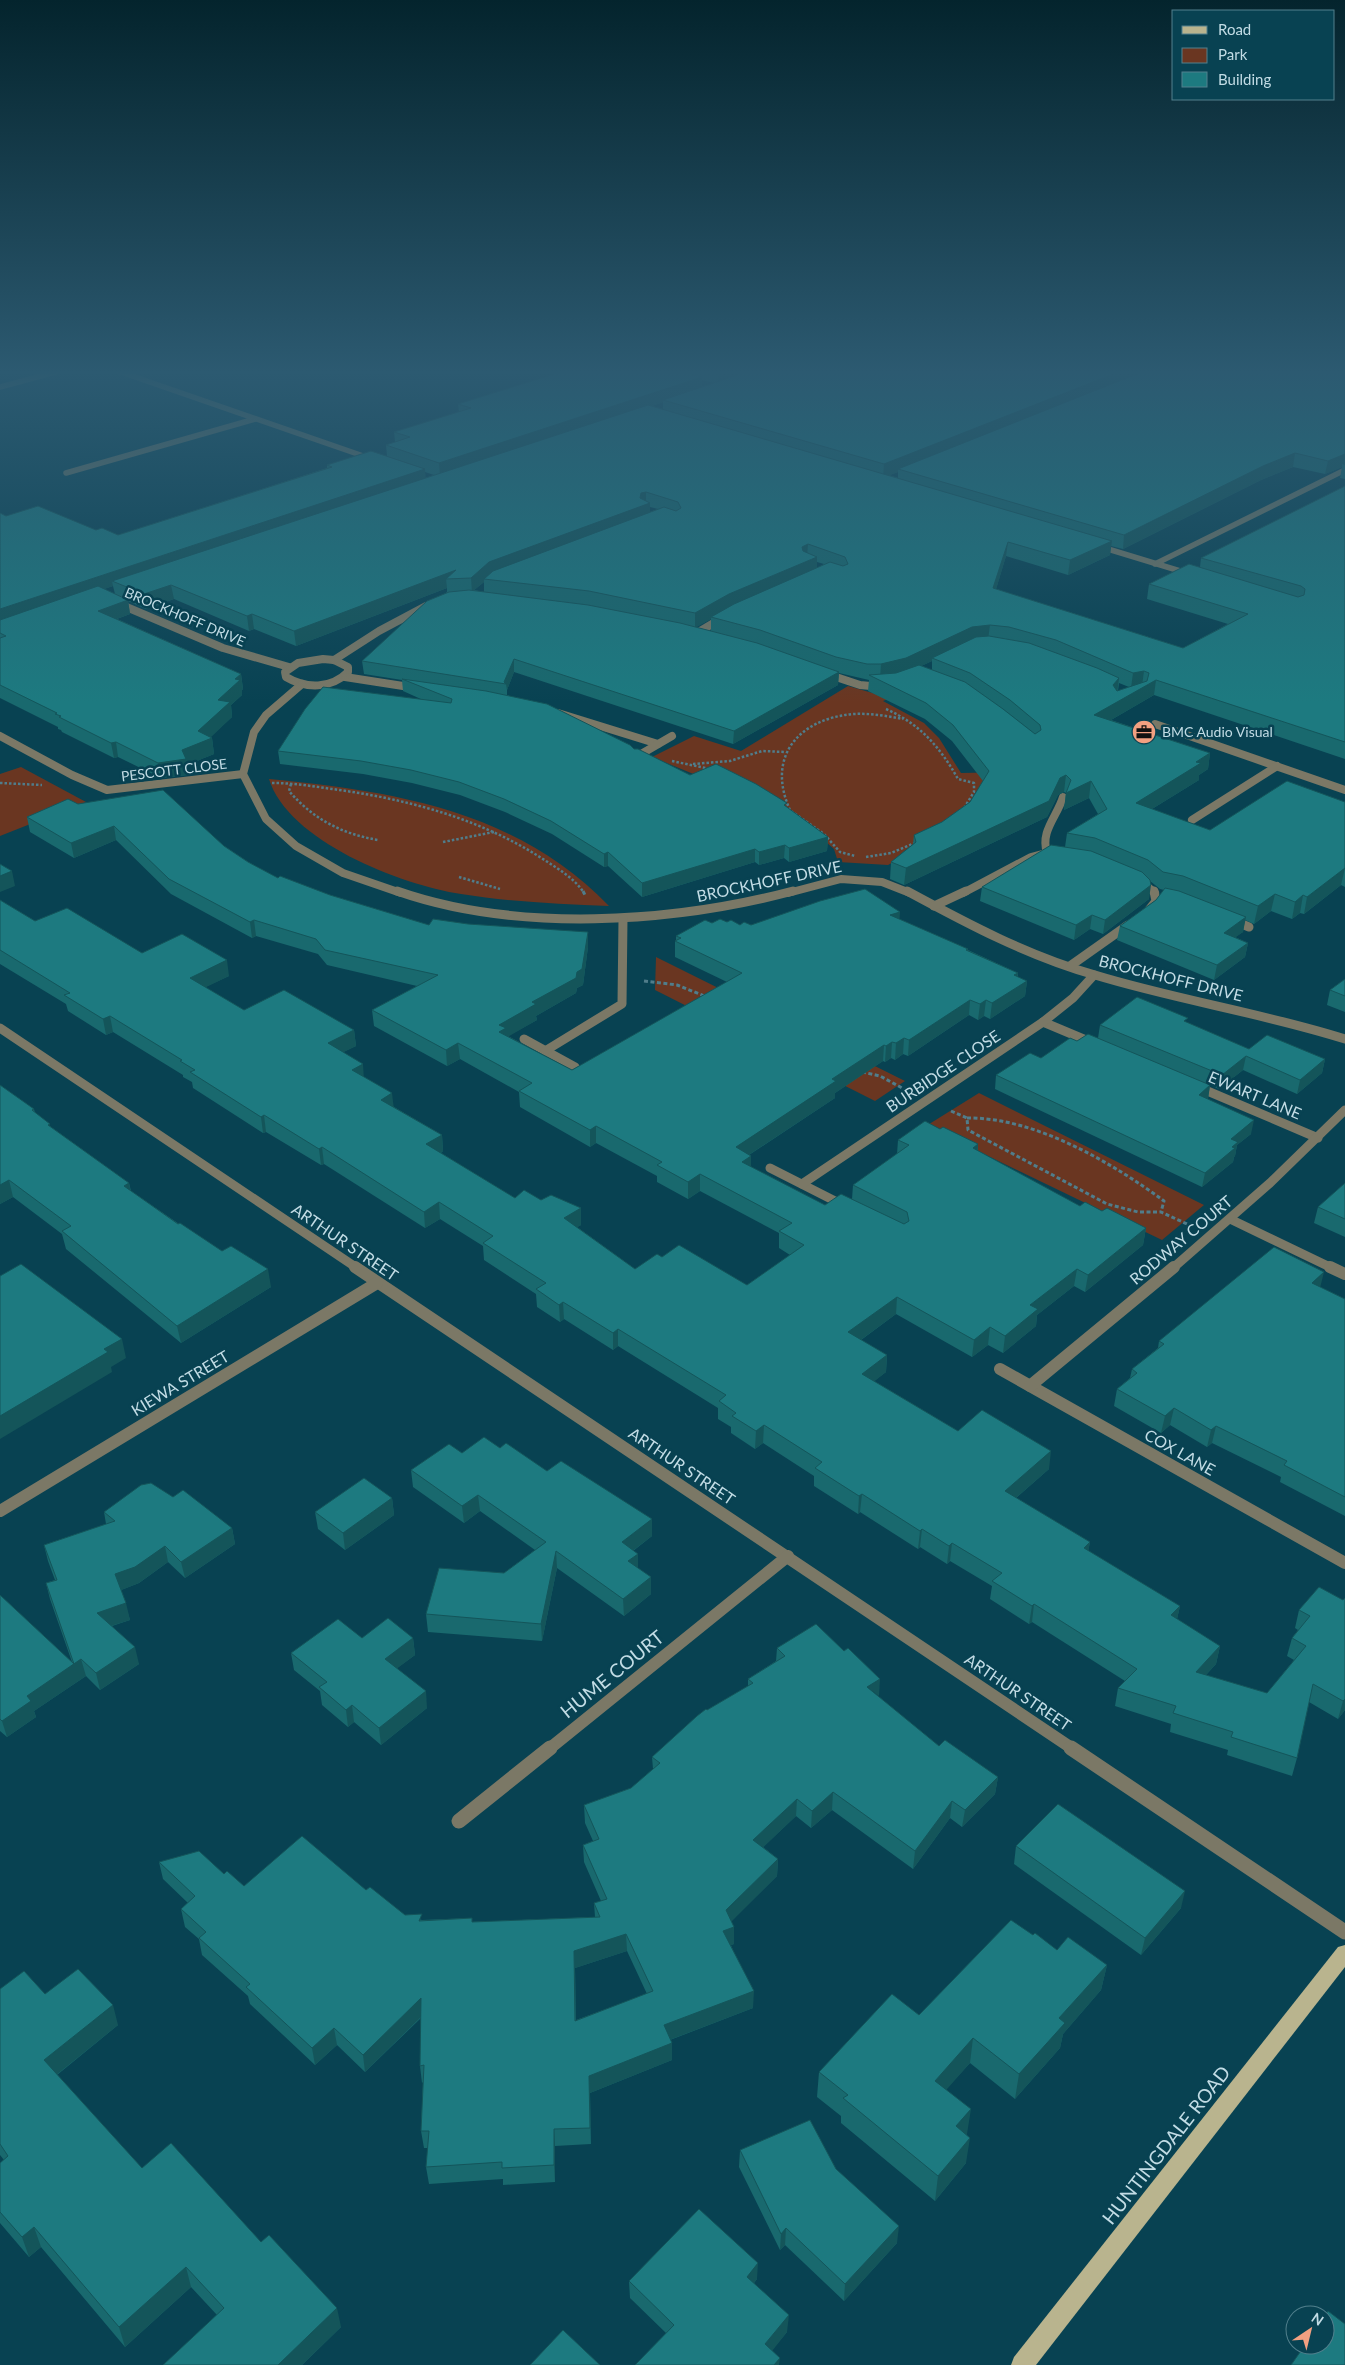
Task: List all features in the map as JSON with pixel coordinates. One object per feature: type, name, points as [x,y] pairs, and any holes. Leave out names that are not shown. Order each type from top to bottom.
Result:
[{"type":"main road","name":"HUNTINGDALE ROAD","points":[[1022,2365],[1345,1954]]},
{"type":"street","points":[[1155,564],[1322,481]]},
{"type":"street","points":[[1090,544],[1193,575]]},
{"type":"street","name":"BROCKHOFF DRIVE","points":[[110,600],[219,648],[256,660],[289,667]]},
{"type":"street","points":[[334,660],[379,631],[432,604]]},
{"type":"street","points":[[697,633],[730,614]]},
{"type":"street","points":[[688,631],[706,636]]},
{"type":"street","points":[[345,677],[348,667],[334,660],[310,660],[289,667],[285,672],[286,677],[302,684],[326,684],[345,677],[421,688]]},
{"type":"street","points":[[815,670],[860,685],[888,686]]},
{"type":"street","points":[[244,774],[254,732],[266,715],[302,684]]},
{"type":"street","points":[[554,712],[658,744]]},
{"type":"street","points":[[1155,724],[1345,790]]},
{"type":"street","name":"PESCOTT CLOSE","points":[[0,736],[72,775],[107,790],[244,774]]},
{"type":"street","points":[[639,755],[672,736]]},
{"type":"street","points":[[1192,820],[1278,766]]},
{"type":"street","name":"BROCKHOFF DRIVE","points":[[244,774],[266,819],[296,846],[343,873],[416,898],[478,911],[544,917],[623,919],[749,903],[840,879],[882,882],[899,887],[995,938],[1094,975],[1289,1022],[1345,1039]]},
{"type":"street","points":[[934,906],[978,886],[1031,857],[1051,853],[1042,843],[1046,832],[1060,810],[1063,797]]},
{"type":"street","points":[[1134,878],[1143,882],[1159,896],[1142,915]]},
{"type":"street","points":[[1222,916],[1249,927]]},
{"type":"street","points":[[544,1051],[622,1004],[623,919]]},
{"type":"street","points":[[1070,966],[1134,921]]},
{"type":"street","name":"BURBIDGE CLOSE","points":[[802,1184],[1043,1022],[1073,998],[1094,975]]},
{"type":"street","points":[[1043,1022],[1098,1045]]},
{"type":"street","name":"ARTHUR STREET","points":[[0,1028],[1345,1932]]},
{"type":"street","points":[[524,1039],[575,1067]]},
{"type":"street","name":"EWART LANE","points":[[1190,1084],[1318,1138]]},
{"type":"street","name":"RODWAY COURT","points":[[1030,1386],[1230,1219],[1318,1138],[1345,1110]]},
{"type":"street","points":[[770,1168],[839,1203]]},
{"type":"street","points":[[1230,1219],[1345,1274]]},
{"type":"street","name":"KIEWA STREET","points":[[0,1511],[377,1283]]},
{"type":"street","name":"COX LANE","points":[[1000,1369],[1345,1563]]},
{"type":"street","name":"HUME COURT","points":[[460,1822],[788,1556]]},
{"type":"path","points":[[883,708],[918,725],[935,741],[958,779],[974,784],[983,782]]},
{"type":"path","points":[[790,810],[782,790],[781,763],[785,752],[794,738],[804,730],[832,718],[866,714],[907,720]]},
{"type":"path","points":[[688,764],[713,764],[762,751],[785,752]]},
{"type":"path","points":[[639,755],[715,771]]},
{"type":"path","points":[[249,785],[291,784],[386,798],[429,808],[495,832],[540,856],[583,890],[589,905],[586,918]]},
{"type":"path","points":[[291,784],[289,791],[297,802],[319,819],[347,833],[378,840]]},
{"type":"path","points":[[961,813],[974,792],[974,784]]},
{"type":"path","points":[[783,806],[816,826],[831,839],[840,852],[862,858],[891,853],[918,841]]},
{"type":"path","points":[[443,842],[495,832]]},
{"type":"path","points":[[967,1118],[980,1116],[1021,1124],[1074,1149],[1149,1189],[1164,1201],[1161,1212]]},
{"type":"green space","points":[[848,686],[890,698],[883,701],[924,723],[939,738],[961,773],[1014,772],[939,837],[888,865],[838,862],[834,849],[796,816],[652,757],[694,736],[741,751]]},
{"type":"green space","points":[[21,767],[86,802],[0,836],[0,774]]},
{"type":"green space","points":[[269,779],[316,784],[408,799],[452,811],[494,827],[535,848],[573,874],[609,906],[479,897],[436,889],[408,881],[379,870],[322,840],[299,822],[280,801]]},
{"type":"green space","points":[[656,957],[905,1081],[875,1101],[655,990]]},
{"type":"green space","points":[[979,1093],[1204,1205],[1162,1240],[926,1126]]},
{"type":"building","points":[[287,481],[387,481],[0,609],[0,513],[6,516],[38,506],[96,530],[102,528],[118,535]]},
{"type":"building","points":[[415,481],[909,481],[1112,541],[1070,560],[1008,542],[993,588],[1183,648],[1248,614],[1149,584],[1189,564],[1298,597],[1304,595],[1305,589],[1301,586],[1201,558],[1345,486],[1345,742],[1156,680],[1094,715],[1210,753],[1196,762],[1201,763],[1136,803],[1210,830],[1287,781],[1345,802],[1345,868],[1307,897],[1303,895],[1295,902],[1275,894],[1258,906],[1183,876],[1163,872],[1148,860],[1095,838],[1067,833],[1107,809],[1091,781],[1066,793],[1071,780],[1066,775],[1060,778],[1049,801],[906,868],[891,862],[916,842],[914,835],[942,822],[970,802],[989,771],[953,725],[926,703],[869,675],[896,673],[919,665],[965,682],[1035,734],[1041,730],[1040,725],[1010,700],[970,673],[932,658],[976,637],[989,636],[1029,643],[1097,668],[1119,678],[1113,685],[1117,691],[1147,681],[1149,673],[1144,671],[1133,673],[1056,640],[1009,627],[990,625],[972,627],[906,658],[881,664],[867,664],[836,657],[760,630],[711,617],[734,604],[830,562],[843,566],[848,564],[845,557],[808,544],[802,547],[803,551],[817,557],[729,594],[695,613],[589,591],[484,579],[493,571],[664,507],[676,511],[681,508],[678,502],[646,492],[641,493],[640,498],[650,503],[489,562],[471,578],[446,579],[456,570],[294,631],[252,614],[247,616],[171,585],[144,594],[112,581]]},
{"type":"building","points":[[940,481],[1232,481],[1124,535]]},
{"type":"building","points":[[98,586],[128,600],[98,611],[241,674],[235,679],[240,680],[218,700],[230,702],[198,731],[212,738],[182,750],[186,759],[158,763],[116,742],[111,743],[59,717],[61,716],[55,714],[57,713],[0,685],[0,638],[6,636],[0,633],[0,620]]},
{"type":"building","points":[[469,590],[588,605],[680,623],[757,643],[839,672],[734,731],[514,659],[504,682],[506,684],[362,661],[427,601],[449,592]]},
{"type":"building","points":[[402,679],[486,691],[547,704],[630,745],[634,749],[638,749],[690,775],[716,764],[756,784],[787,803],[784,805],[828,837],[789,848],[785,845],[759,852],[755,849],[642,883],[608,852],[604,854],[551,821],[504,799],[459,782],[411,770],[361,761],[278,751],[305,709],[323,687],[451,703],[452,699]]},
{"type":"building","points":[[163,790],[224,846],[248,862],[278,878],[280,876],[330,895],[429,925],[433,919],[468,924],[588,932],[582,969],[577,972],[576,978],[532,1002],[536,1004],[499,1025],[506,1028],[499,1032],[572,1070],[742,973],[675,941],[681,938],[676,936],[705,920],[712,923],[720,919],[727,922],[731,920],[740,925],[744,922],[751,925],[820,901],[865,889],[900,912],[890,915],[1018,973],[1014,975],[1027,981],[992,1003],[986,1000],[980,1004],[970,1000],[909,1040],[904,1038],[896,1043],[892,1042],[886,1046],[884,1045],[832,1079],[836,1081],[736,1147],[751,1156],[742,1162],[825,1205],[841,1194],[904,1224],[909,1221],[907,1212],[853,1185],[909,1145],[898,1140],[925,1121],[940,1129],[943,1127],[978,1144],[973,1148],[1080,1206],[1085,1202],[1102,1211],[1107,1208],[1146,1228],[1088,1275],[1077,1269],[1030,1305],[1038,1309],[1005,1336],[990,1327],[974,1340],[897,1297],[848,1332],[887,1355],[862,1374],[958,1431],[982,1410],[1051,1451],[1005,1491],[1090,1542],[1084,1548],[1180,1606],[1171,1615],[1220,1646],[1196,1672],[1267,1693],[1306,1646],[1292,1638],[1310,1616],[1299,1610],[1319,1587],[1343,1600],[1345,1598],[1345,1699],[1343,1701],[1313,1684],[1297,1758],[1231,1737],[1233,1732],[1173,1713],[1176,1706],[1118,1688],[1137,1669],[1034,1604],[1032,1606],[992,1581],[1002,1573],[952,1543],[949,1546],[922,1529],[920,1531],[862,1494],[859,1496],[815,1468],[822,1462],[764,1425],[756,1431],[732,1416],[736,1413],[719,1401],[726,1395],[618,1329],[613,1333],[563,1302],[559,1305],[536,1289],[546,1283],[483,1243],[493,1236],[439,1202],[424,1212],[322,1147],[319,1149],[264,1115],[261,1117],[190,1072],[195,1070],[180,1061],[182,1060],[110,1016],[103,1019],[64,995],[70,993],[0,950],[0,900],[35,921],[67,908],[142,953],[182,934],[227,960],[190,978],[244,1010],[284,990],[354,1030],[328,1043],[363,1064],[352,1070],[392,1093],[381,1100],[442,1135],[426,1144],[515,1198],[524,1190],[541,1200],[551,1195],[581,1208],[564,1218],[635,1269],[657,1254],[662,1257],[679,1245],[747,1285],[804,1245],[779,1231],[792,1223],[700,1174],[688,1182],[657,1165],[662,1162],[596,1126],[590,1130],[519,1091],[532,1083],[458,1043],[446,1050],[372,1010],[438,975],[325,950],[316,939],[254,920],[250,922],[169,879],[114,826],[71,843],[27,817],[68,799],[78,804]]},
{"type":"building","points":[[1051,845],[1091,851],[1142,872],[1150,880],[1151,885],[1105,920],[1092,915],[1076,925],[982,887]]},
{"type":"building","points":[[0,864],[12,871],[0,876]]},
{"type":"building","points":[[1165,888],[1179,891],[1246,917],[1224,933],[1248,943],[1217,965],[1120,926],[1156,900]]},
{"type":"building","points":[[1345,979],[1345,996],[1330,990]]},
{"type":"building","points":[[1137,997],[1188,1018],[1184,1021],[1249,1049],[1267,1035],[1325,1059],[1300,1080],[1246,1056],[1222,1075],[1100,1025]]},
{"type":"building","points":[[1088,1034],[1210,1085],[1199,1095],[1254,1120],[1231,1139],[1238,1142],[1232,1147],[1235,1148],[1205,1173],[996,1075],[1030,1053],[1041,1058],[1070,1038],[1077,1041]]},
{"type":"building","points":[[0,1085],[34,1109],[32,1110],[50,1124],[48,1125],[129,1183],[124,1186],[178,1224],[180,1223],[222,1251],[231,1246],[268,1269],[177,1326],[62,1231],[71,1226],[9,1180],[0,1185]]},
{"type":"building","points":[[1345,1183],[1345,1219],[1318,1207]]},
{"type":"building","points":[[1274,1247],[1324,1272],[1312,1283],[1345,1299],[1345,1497],[1284,1465],[1287,1461],[1216,1426],[1211,1430],[1174,1408],[1165,1416],[1117,1389],[1137,1373],[1132,1369],[1164,1344],[1159,1341]]},
{"type":"building","points":[[21,1264],[122,1339],[104,1349],[108,1352],[0,1416],[0,1276]]},
{"type":"building","points":[[484,1437],[500,1448],[506,1443],[547,1471],[561,1461],[652,1519],[622,1542],[638,1554],[628,1561],[651,1577],[623,1599],[556,1551],[541,1624],[426,1614],[439,1568],[504,1573],[546,1542],[478,1495],[462,1506],[411,1470],[449,1444],[462,1453]]},
{"type":"building","points":[[364,1478],[392,1498],[343,1533],[315,1512]]},
{"type":"building","points":[[151,1483],[173,1497],[183,1490],[232,1528],[181,1562],[165,1546],[135,1567],[115,1574],[126,1603],[97,1613],[135,1647],[96,1673],[81,1659],[74,1664],[46,1583],[57,1580],[44,1545],[115,1521],[104,1512],[141,1485]]},
{"type":"building","points":[[0,1595],[74,1664],[27,1696],[31,1701],[2,1721],[0,1719]]},
{"type":"building","points":[[388,1618],[413,1638],[385,1659],[426,1691],[379,1728],[352,1705],[346,1710],[319,1687],[327,1682],[291,1653],[338,1619],[362,1638]]},
{"type":"building","points":[[816,1624],[844,1651],[848,1648],[880,1679],[867,1687],[939,1746],[945,1740],[998,1777],[965,1810],[952,1801],[915,1851],[833,1792],[812,1811],[797,1799],[753,1840],[778,1859],[726,1910],[734,1927],[723,1931],[754,1991],[664,2025],[672,2043],[589,2076],[590,2128],[554,2129],[554,2165],[502,2168],[502,2162],[426,2167],[429,2131],[421,2131],[424,2065],[420,2066],[421,1998],[363,2055],[334,2028],[312,2048],[246,1987],[250,1984],[199,1938],[206,1932],[181,1909],[195,1896],[159,1862],[199,1851],[224,1874],[227,1871],[244,1886],[302,1836],[366,1890],[370,1887],[405,1915],[422,1914],[419,1921],[472,1918],[472,1922],[600,1917],[594,1903],[607,1899],[583,1845],[599,1839],[584,1805],[631,1788],[660,1763],[652,1757],[697,1716],[753,1683],[748,1679],[785,1656],[777,1648]],"holes":[[[626,1934],[653,1991],[575,2021],[574,1951]]]},
{"type":"building","points":[[1058,1804],[1185,1891],[1145,1938],[1016,1846]]},
{"type":"building","points":[[1011,1920],[1033,1935],[1035,1933],[1057,1950],[1068,1937],[1107,1965],[1059,2018],[1065,2023],[1019,2074],[973,2038],[935,2081],[971,2109],[956,2126],[970,2138],[938,2176],[843,2098],[848,2095],[819,2072],[892,1994],[919,2015]]},
{"type":"building","points":[[78,1969],[113,2005],[44,2060],[142,2168],[171,2143],[261,2242],[269,2235],[337,2308],[278,2365],[163,2365],[224,2308],[186,2267],[119,2327],[34,2227],[22,2237],[0,2212],[0,2163],[8,2156],[0,2144],[0,1989],[24,1971],[45,1994]]},
{"type":"building","points":[[810,2120],[836,2169],[899,2226],[845,2284],[786,2228],[781,2234],[740,2150]]},
{"type":"building","points":[[699,2209],[758,2263],[747,2277],[789,2315],[765,2344],[780,2358],[774,2365],[635,2365],[674,2325],[629,2281]]},
{"type":"building","points":[[1335,2316],[1345,2324],[1345,2365],[1291,2365],[1298,2355],[1335,2355]]},
{"type":"building","points":[[563,2330],[600,2365],[530,2365]]},
{"type":"place","name":"BMC Audio Visual","points":[[1144,732]]}]
